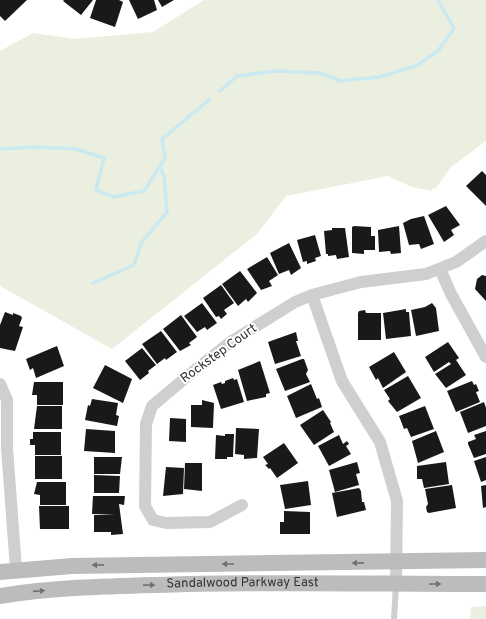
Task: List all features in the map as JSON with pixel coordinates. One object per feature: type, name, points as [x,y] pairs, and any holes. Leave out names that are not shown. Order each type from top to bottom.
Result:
[{"type":"main road","name":"Sandalwood Parkway East","points":[[8,571],[72,566],[486,560]]},
{"type":"main road","name":"Sandalwood Parkway East","points":[[0,596],[23,592],[110,586],[486,584]]},
{"type":"street","name":"Rockstep Court","points":[[242,505],[210,522],[166,523],[153,520],[145,506],[146,431],[152,406],[232,341],[295,302],[312,295],[361,282],[412,276],[440,269],[456,262],[486,240]]},
{"type":"street","points":[[440,269],[455,301],[486,357]]},
{"type":"street","points":[[312,295],[342,381],[380,442],[397,501],[396,584]]},
{"type":"street","points":[[0,384],[7,400],[8,571]]},
{"type":"lane","points":[[394,619],[396,584]]},
{"type":"green space","points":[[204,0],[486,0],[486,141],[451,167],[435,189],[433,188],[431,191],[412,187],[388,176],[286,196],[257,234],[112,349],[0,286],[0,51],[33,33],[75,39],[153,32]]},
{"type":"green space","points":[[486,606],[486,619],[470,619],[471,607]]},
{"type":"building","points":[[0,0],[27,0],[5,21],[0,16]]},
{"type":"building","points":[[93,0],[81,15],[63,1]]},
{"type":"building","points":[[96,0],[119,0],[123,2],[115,27],[90,18]]},
{"type":"building","points":[[129,0],[154,0],[157,10],[138,19]]},
{"type":"building","points":[[158,0],[174,0],[162,7]]},
{"type":"building","points":[[482,171],[486,175],[486,206],[466,186]]},
{"type":"building","points":[[446,206],[460,225],[451,230],[454,235],[444,242],[428,215]]},
{"type":"building","points":[[424,216],[434,244],[421,249],[419,244],[409,245],[403,223],[411,219]]},
{"type":"building","points":[[399,226],[401,253],[391,254],[390,251],[379,252],[378,230]]},
{"type":"building","points":[[352,227],[371,227],[371,236],[375,236],[375,250],[364,250],[364,254],[352,253]]},
{"type":"building","points":[[332,228],[345,228],[349,257],[337,259],[336,255],[328,256],[328,254],[326,254],[324,231],[332,230]]},
{"type":"building","points":[[315,235],[321,256],[315,258],[316,261],[307,264],[307,261],[303,262],[297,240]]},
{"type":"building","points":[[289,243],[301,268],[291,275],[289,270],[279,274],[270,253]]},
{"type":"building","points":[[267,257],[278,275],[269,281],[272,286],[261,290],[247,269]]},
{"type":"building","points":[[240,271],[257,293],[248,302],[246,299],[238,306],[222,284]]},
{"type":"building","points":[[482,275],[486,276],[486,301],[475,289],[477,279]]},
{"type":"building","points":[[221,285],[234,303],[224,310],[227,314],[221,319],[219,316],[216,317],[203,298]]},
{"type":"building","points":[[202,303],[217,323],[207,330],[205,327],[197,332],[184,316]]},
{"type":"building","points":[[432,303],[436,308],[439,331],[416,336],[411,310],[425,307]]},
{"type":"building","points":[[406,309],[406,312],[409,312],[411,336],[386,339],[383,313]]},
{"type":"building","points":[[365,310],[366,313],[381,313],[381,340],[358,340],[358,313],[359,311]]},
{"type":"building","points":[[5,312],[13,315],[13,313],[21,316],[22,318],[19,326],[23,327],[15,351],[0,348],[0,325]]},
{"type":"building","points":[[181,315],[197,337],[189,343],[191,345],[180,351],[163,329]]},
{"type":"building","points":[[161,331],[177,352],[166,360],[165,358],[157,364],[142,344]]},
{"type":"building","points":[[296,332],[298,341],[296,341],[301,356],[275,364],[268,342]]},
{"type":"building","points":[[448,342],[459,358],[456,360],[466,375],[446,388],[435,374],[451,364],[449,362],[434,372],[425,357]]},
{"type":"building","points":[[57,346],[64,366],[36,378],[33,368],[30,370],[26,359]]},
{"type":"building","points":[[142,348],[156,365],[140,380],[125,361]]},
{"type":"building","points":[[394,352],[406,372],[383,388],[378,378],[376,380],[369,367]]},
{"type":"building","points":[[304,359],[308,370],[306,374],[310,382],[285,391],[276,369]]},
{"type":"building","points":[[260,361],[270,393],[266,394],[266,397],[247,401],[238,370]]},
{"type":"building","points":[[105,365],[132,379],[123,403],[93,388]]},
{"type":"building","points":[[408,376],[421,398],[397,412],[388,401],[390,399],[384,390]]},
{"type":"building","points":[[233,378],[234,380],[237,379],[244,402],[221,409],[213,385],[221,382],[222,384],[225,383],[225,381]]},
{"type":"building","points":[[472,381],[474,385],[476,384],[479,391],[476,392],[480,402],[456,412],[447,391]]},
{"type":"building","points":[[34,382],[63,382],[63,405],[37,405],[37,395],[32,395]]},
{"type":"building","points":[[311,384],[322,407],[296,418],[287,396]]},
{"type":"building","points":[[92,399],[118,403],[116,415],[119,416],[117,426],[85,420],[88,405],[90,406]]},
{"type":"building","points":[[202,400],[214,403],[213,428],[191,427],[191,405],[202,405]]},
{"type":"building","points":[[484,402],[486,408],[486,426],[468,433],[460,412]]},
{"type":"building","points":[[37,406],[62,406],[62,429],[34,429]]},
{"type":"building","points":[[425,406],[434,429],[411,437],[407,428],[404,429],[399,416]]},
{"type":"building","points":[[323,410],[331,422],[330,423],[334,432],[314,445],[300,425]]},
{"type":"building","points":[[170,418],[186,419],[186,442],[169,441]]},
{"type":"building","points":[[236,428],[259,429],[257,458],[244,459],[244,455],[235,454]]},
{"type":"building","points":[[86,429],[115,431],[115,453],[84,451]]},
{"type":"building","points":[[436,431],[444,452],[418,463],[412,441]]},
{"type":"building","points":[[486,431],[486,454],[474,458],[468,442],[476,439],[474,435]]},
{"type":"building","points":[[33,432],[61,432],[61,455],[35,455],[35,445],[30,445],[30,439],[33,439]]},
{"type":"building","points":[[225,434],[234,434],[233,457],[227,457],[227,459],[215,459],[216,435],[225,436]]},
{"type":"building","points":[[339,435],[343,444],[347,441],[349,444],[346,446],[351,454],[329,466],[318,446]]},
{"type":"building","points":[[284,443],[298,463],[277,478],[270,468],[269,469],[265,465],[268,464],[263,457]]},
{"type":"building","points":[[35,456],[62,456],[62,479],[35,479]]},
{"type":"building","points":[[94,457],[122,457],[120,474],[94,474]]},
{"type":"building","points":[[486,457],[486,480],[481,482],[474,461]]},
{"type":"building","points":[[357,462],[360,473],[356,474],[359,485],[335,492],[329,470]]},
{"type":"building","points":[[446,462],[449,484],[424,488],[422,479],[417,479],[417,466]]},
{"type":"building","points":[[185,463],[202,463],[202,491],[184,489]]},
{"type":"building","points":[[166,467],[184,468],[183,494],[163,496]]},
{"type":"building","points":[[94,475],[120,476],[119,493],[94,493]]},
{"type":"building","points":[[308,481],[311,505],[285,509],[280,485]]},
{"type":"building","points":[[37,482],[66,482],[66,505],[40,505],[40,495],[34,494]]},
{"type":"building","points":[[452,485],[456,508],[429,513],[427,512],[426,507],[428,504],[425,489]]},
{"type":"building","points":[[486,485],[486,507],[483,508],[481,486]]},
{"type":"building","points":[[359,488],[361,491],[362,502],[364,502],[366,510],[337,517],[332,493]]},
{"type":"building","points":[[93,496],[125,496],[124,505],[119,504],[123,534],[111,535],[111,532],[94,532],[94,515],[115,514],[92,514]]},
{"type":"building","points":[[39,506],[69,506],[69,529],[40,529]]},
{"type":"building","points":[[284,511],[310,512],[310,534],[280,534],[280,522],[284,522]]},
{"type":"waterway","points":[[220,91],[237,76],[277,71],[320,73],[341,81],[379,77],[416,66],[438,51],[454,28],[438,0]]},
{"type":"waterway","points":[[0,149],[34,147],[76,149],[104,158],[96,190],[113,197],[144,191],[165,158],[162,139],[210,99]]},
{"type":"waterway","points":[[93,283],[134,265],[141,243],[167,212],[164,176],[160,168]]}]
